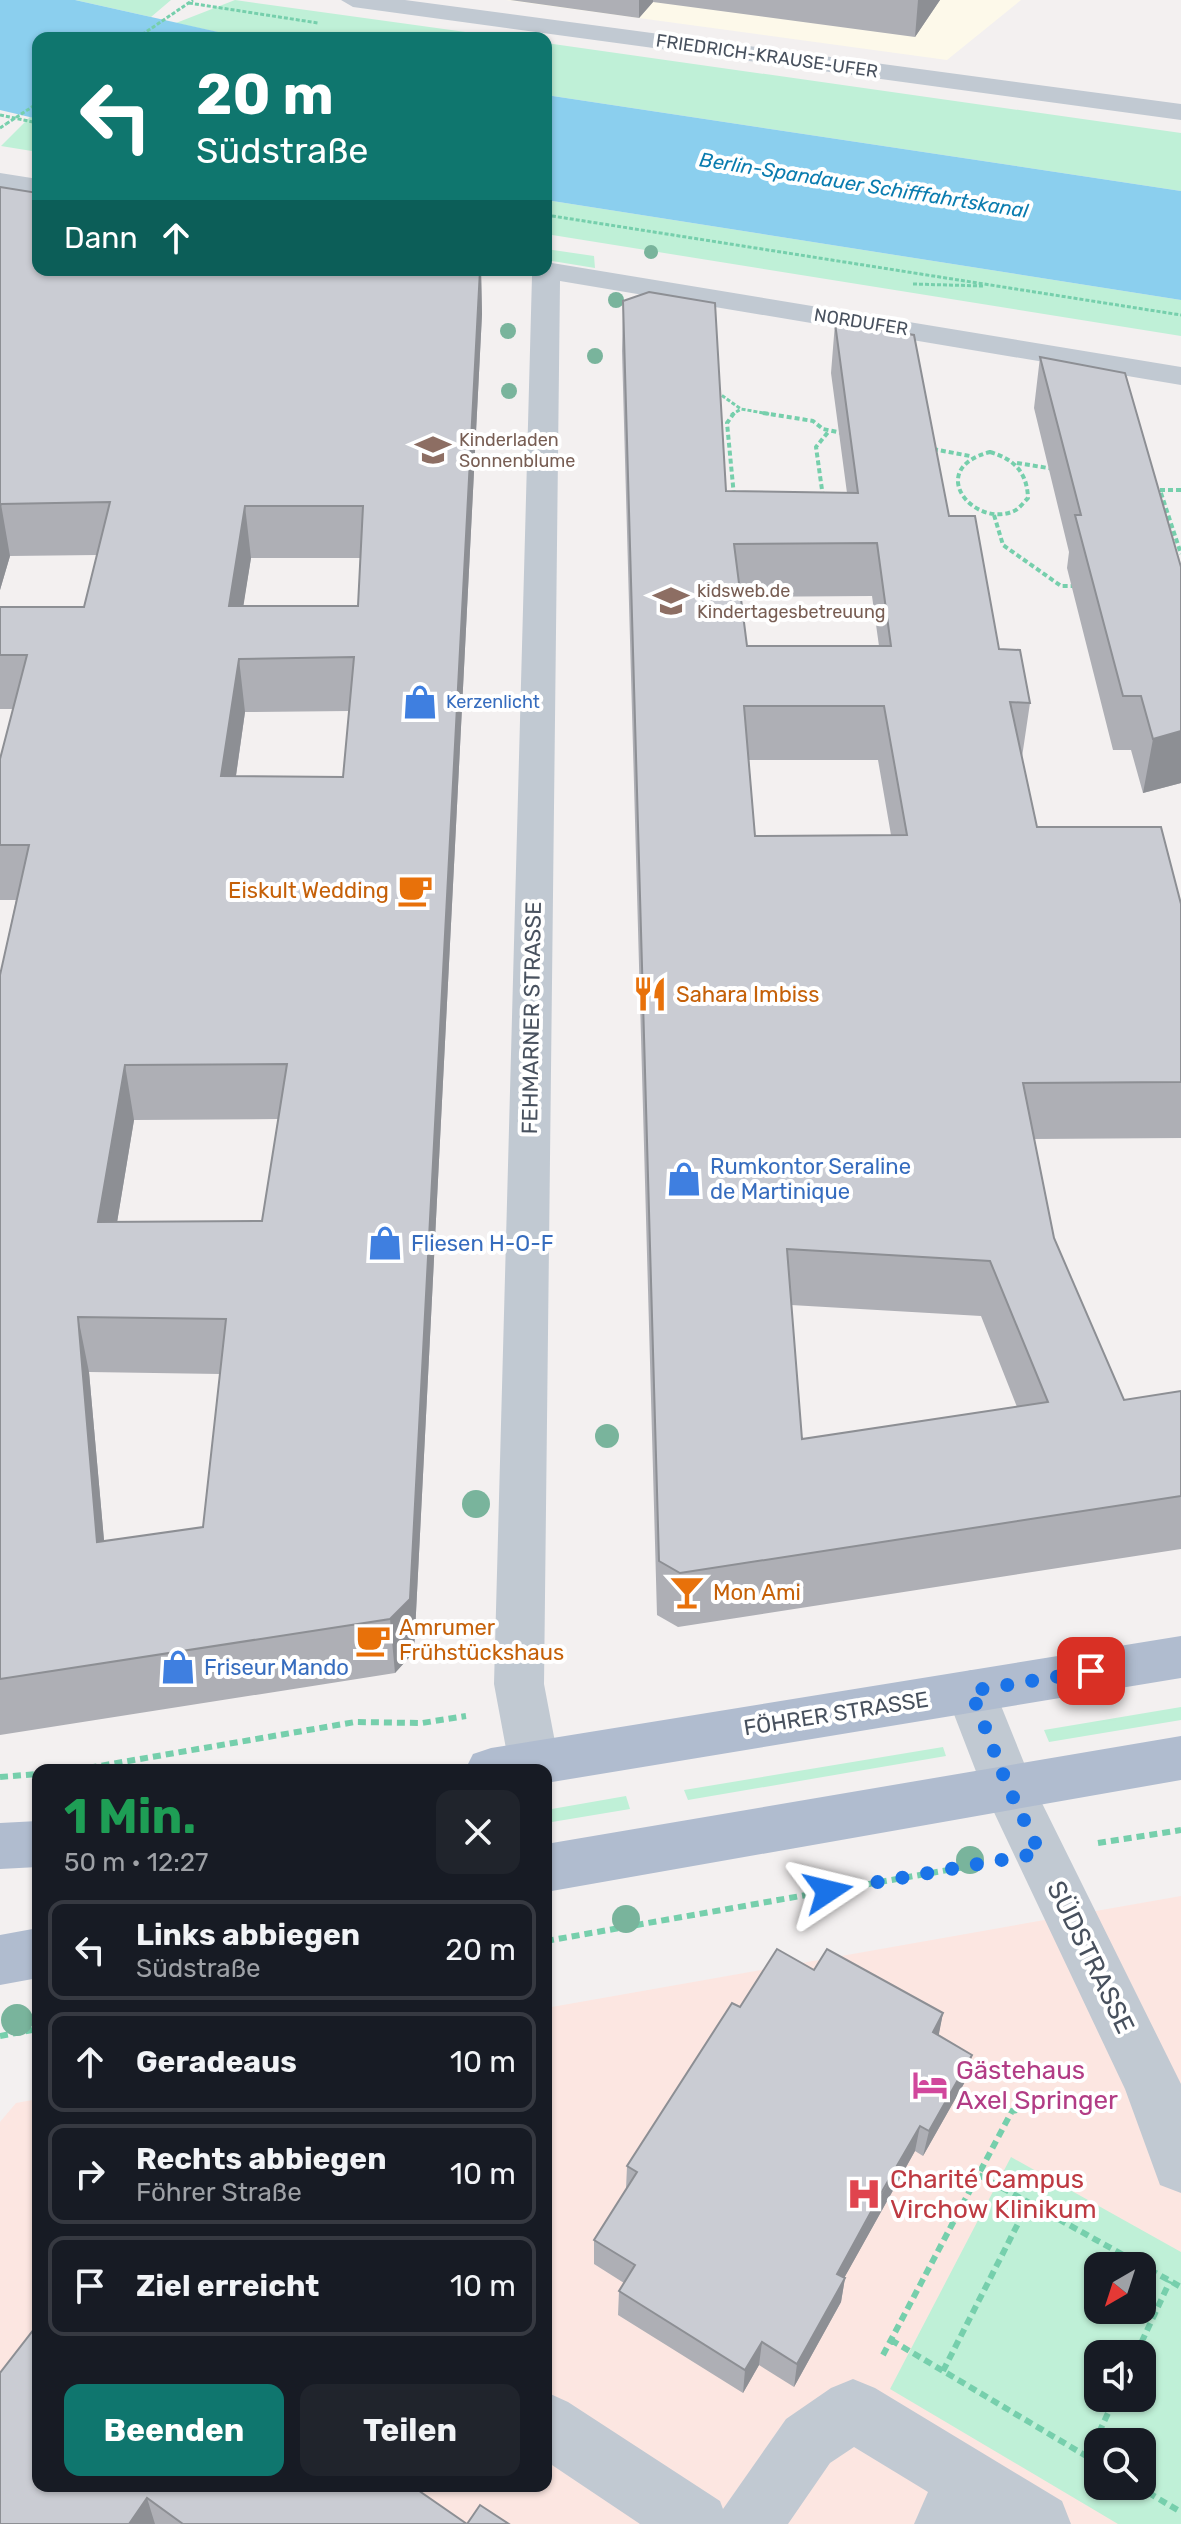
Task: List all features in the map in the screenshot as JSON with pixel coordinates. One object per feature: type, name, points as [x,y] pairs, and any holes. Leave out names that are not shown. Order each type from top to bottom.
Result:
[{"type":"main road","name":"FÖHRER STRASSE","points":[[530,1764],[1181,1657]]},
{"type":"main road","points":[[552,1867],[1181,1758]]},
{"type":"main road","points":[[0,1846],[32,1844]]},
{"type":"main road","points":[[0,1960],[32,1954]]},
{"type":"street","name":"FRIEDRICH-KRAUSE-UFER","points":[[353,0],[1181,112]]},
{"type":"street","points":[[0,181],[32,186]]},
{"type":"street","name":"NORDUFER","points":[[552,271],[1181,376]]},
{"type":"street","name":"FEHMARNER STRASSE","points":[[512,1764],[519,1684],[544,276]]},
{"type":"street","name":"SÜDSTRASSE","points":[[971,1691],[1008,1787],[1040,1853],[1167,2080],[1181,2165]]},
{"type":"street","points":[[749,2524],[808,2441],[853,2410],[957,2502],[1039,2524]]},
{"type":"street","points":[[552,2428],[697,2524]]},
{"type":"path","points":[[146,32],[191,2],[327,24]]},
{"type":"path","points":[[0,128],[32,107]]},
{"type":"path","points":[[0,115],[32,122]]},
{"type":"path","points":[[552,216],[1181,315]]},
{"type":"path","points":[[902,283],[1008,287]]},
{"type":"path","points":[[717,392],[741,409],[813,421],[829,431],[854,435]]},
{"type":"path","points":[[735,507],[727,423],[731,414],[741,409]]},
{"type":"path","points":[[824,505],[816,447],[829,431]]},
{"type":"path","points":[[928,448],[971,456],[990,452],[1014,462],[1063,470]]},
{"type":"path","points":[[971,456],[956,479],[958,490],[970,507],[994,515],[1014,511],[1028,498],[1027,480],[1014,462]]},
{"type":"path","points":[[1152,487],[1181,490]]},
{"type":"path","points":[[1160,490],[1180,552],[1167,551]]},
{"type":"path","points":[[1151,498],[1163,497]]},
{"type":"path","points":[[994,515],[1003,545],[1061,586],[1091,586]]},
{"type":"path","points":[[111,1764],[355,1722],[422,1723]]},
{"type":"path","points":[[0,1777],[32,1774]]},
{"type":"path","points":[[552,1940],[1181,1830]]},
{"type":"path","points":[[0,2036],[32,2030]]},
{"type":"path","points":[[853,2410],[1012,2111],[1167,2080]]},
{"type":"path","points":[[979,2175],[1181,2287]]},
{"type":"path","points":[[943,2371],[1029,2202]]},
{"type":"path","points":[[1143,2340],[1170,2281]]},
{"type":"path","points":[[891,2340],[1084,2454]]},
{"type":"path","points":[[1156,2497],[1181,2512]]},
{"type":"shaded area","points":[[506,0],[1021,0],[947,60]]},
{"type":"shaded area","name":"Charité Campus Virchow Klinikum","points":[[1181,1896],[1181,2524],[0,2524],[0,2122],[16,2103],[32,2100],[32,2492],[552,2492],[552,2007]]},
{"type":"green space","points":[[75,0],[171,0],[151,17]]},
{"type":"green space","points":[[235,0],[466,32],[217,32],[176,23]]},
{"type":"green space","points":[[552,44],[1181,133],[1181,191],[552,96]]},
{"type":"green space","points":[[30,117],[32,118],[32,151],[1,146]]},
{"type":"green space","points":[[552,201],[1181,300],[1181,336],[552,235]]},
{"type":"green space","points":[[552,250],[594,256],[595,268],[552,261]]},
{"type":"green space","points":[[1181,1707],[1181,1720],[1049,1742],[1044,1730]]},
{"type":"green space","points":[[943,1747],[946,1756],[688,1800],[684,1790]]},
{"type":"green space","points":[[626,1796],[630,1809],[552,1822],[552,1809]]},
{"type":"green space","points":[[1011,2157],[1181,2252],[1181,2524],[1118,2524],[890,2389]]},
{"type":"water","points":[[0,0],[75,0],[218,32],[32,32],[32,118],[0,110]]},
{"type":"water","name":"Berlin-Spandauer Schifffahrtskanal","points":[[552,96],[1181,191],[1181,300],[552,201]]},
{"type":"building","points":[[0,187],[32,192],[32,276],[480,276],[410,1599],[390,1619],[0,1679],[0,975],[29,845],[0,845],[0,759],[27,655],[0,655],[0,607],[84,607],[110,502],[1,504]],"holes":[[[245,506],[363,506],[358,606],[229,606]],[[354,657],[343,777],[221,776],[239,659]],[[287,1064],[262,1221],[98,1222],[125,1065]],[[78,1317],[226,1319],[203,1527],[97,1542]]]},
{"type":"building","points":[[649,292],[715,303],[726,491],[858,493],[835,323],[914,335],[949,516],[975,516],[999,649],[1020,650],[1030,703],[1010,702],[1037,827],[1161,827],[1181,904],[1181,1082],[1023,1083],[1054,1238],[1124,1400],[1181,1391],[1181,1496],[680,1573],[659,1561],[623,301]],"holes":[[[877,543],[891,646],[747,646],[734,544]],[[744,706],[884,706],[907,835],[755,836]],[[787,1249],[990,1261],[1048,1402],[802,1439]]]},
{"type":"building","points":[[1040,357],[1125,373],[1181,567],[1181,731],[1153,739],[1141,696],[1123,696],[1075,515],[1081,515]]},
{"type":"building","points":[[777,1949],[814,1970],[827,1949],[943,2013],[933,2032],[972,2055],[929,2131],[920,2126],[884,2188],[837,2274],[845,2278],[797,2364],[762,2342],[745,2370],[619,2291],[635,2265],[594,2240],[637,2172],[627,2166],[732,2003],[740,2007]]},
{"type":"building","points":[[32,2332],[32,2492],[421,2492],[467,2524],[183,2524],[147,2498],[129,2524],[0,2524],[0,2373]]},
{"type":"building","points":[[480,2505],[509,2524],[467,2524]]},
{"type":"place","name":"Kinderladen Sonnenblume","points":[[433,450]]},
{"type":"place","name":"kidsweb.de Kindertagesbetreuung","points":[[671,601]]},
{"type":"place","name":"Kerzenlicht","points":[[420,702]]},
{"type":"place","name":"Eiskult Wedding","points":[[415,890]]},
{"type":"place","name":"Sahara Imbiss","points":[[650,994]]},
{"type":"place","name":"Rumkontor Seraline de Martinique","points":[[684,1179]]},
{"type":"place","name":"Fliesen H-O-F","points":[[385,1243]]},
{"type":"place","name":"Mon Ami","points":[[687,1592]]},
{"type":"place","name":"Amrumer Frühstückshaus","points":[[373,1640]]},
{"type":"place","name":"Friseur Mando","points":[[178,1667]]},
{"type":"place","name":"Gästehaus Axel Springer","points":[[930,2085]]},
{"type":"place","name":"Charité Campus Virchow Klinikum","points":[[864,2194]]},
{"type":"route","points":[[828,1891],[1040,1853],[1008,1787],[971,1691],[1091,1671]]}]
